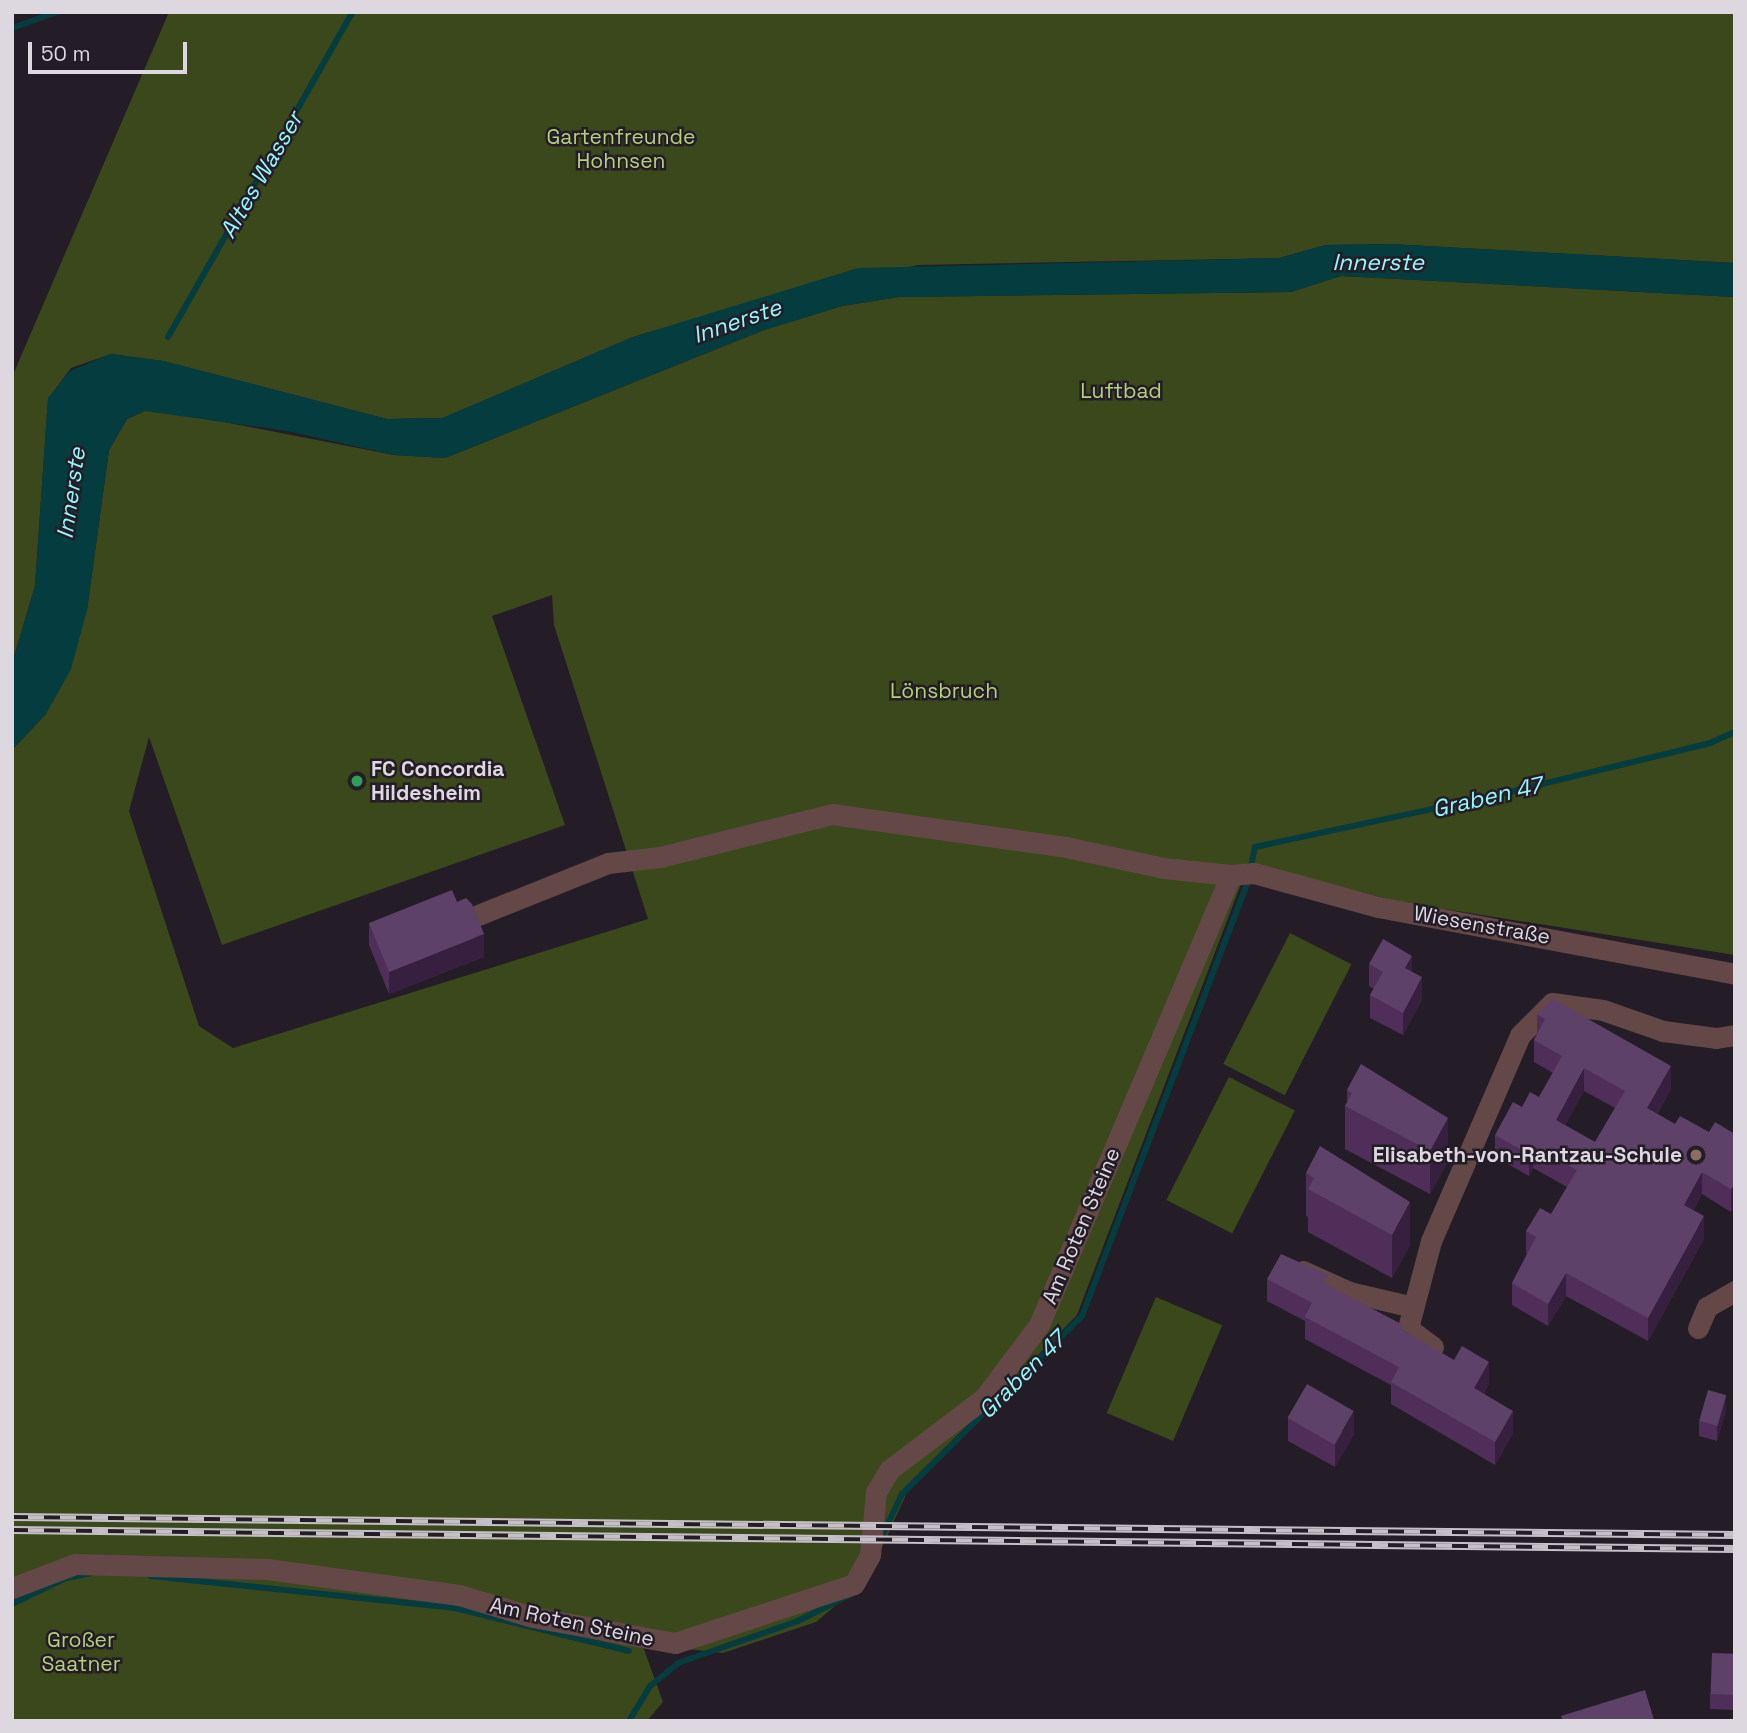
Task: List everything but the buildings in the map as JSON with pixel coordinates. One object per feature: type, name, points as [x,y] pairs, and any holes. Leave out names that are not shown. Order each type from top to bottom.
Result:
[{"type":"street","name":"Wiesenstraße","points":[[478,915],[608,863],[660,857],[832,814],[1231,875],[1254,873],[1378,907],[1735,974]]},
{"type":"street","name":"Am Roten Steine","points":[[12,1588],[75,1564],[105,1561],[267,1569],[458,1595],[533,1617],[675,1643],[854,1584],[870,1555],[876,1492],[889,1470],[984,1398],[1039,1325],[1231,875]]},
{"type":"street","points":[[1433,1347],[1408,1328],[1431,1241],[1466,1154],[1520,1035],[1552,1003],[1602,1010],[1663,1031],[1716,1038],[1735,1035]]},
{"type":"street","points":[[1444,1141],[1466,1154]]},
{"type":"street","points":[[1409,1227],[1431,1241]]},
{"type":"street","points":[[1281,1262],[1349,1292],[1413,1307]]},
{"type":"street","points":[[1698,1328],[1707,1307],[1735,1291]]},
{"type":"green space","name":"Gartenfreunde Hohnsen","points":[[169,12],[1735,12],[1735,263],[1390,244],[1326,245],[1279,258],[918,265],[725,310],[633,337],[443,418],[387,419],[163,361],[111,354],[71,368],[48,399],[35,586],[12,663],[12,377]]},
{"type":"green space","name":"Lönsbruch","points":[[1341,276],[1735,297],[1735,955],[1400,902],[1249,863],[1077,1315],[909,1488],[868,1578],[816,1622],[723,1653],[642,1644],[663,1702],[647,1721],[12,1721],[12,750],[46,714],[87,610],[109,450],[127,419],[145,411],[173,412],[394,455],[445,458],[764,330],[842,306],[899,297],[1291,292]],"holes":[[[552,595],[554,625],[648,919],[233,1048],[199,1026],[129,811],[149,737],[222,945],[565,825],[492,616]]]},
{"type":"green space","points":[[1290,933],[1351,964],[1285,1095],[1223,1064]]},
{"type":"green space","points":[[1229,1077],[1295,1111],[1232,1234],[1166,1200]]},
{"type":"green space","points":[[1156,1297],[1222,1325],[1173,1441],[1107,1413]]},
{"type":"water","name":"Innerste","points":[[1390,244],[1735,263],[1735,297],[1341,276],[1291,292],[899,297],[842,306],[764,330],[445,458],[394,455],[287,431],[145,411],[127,419],[109,450],[87,610],[71,669],[46,714],[12,750],[12,664],[35,586],[48,398],[70,371],[110,354],[163,361],[387,419],[442,418],[633,337],[858,268],[1279,258],[1326,245]]},
{"type":"waterway","name":"Altes Wasser","points":[[12,28],[57,12]]},
{"type":"waterway","name":"Altes Wasser","points":[[168,337],[353,12]]},
{"type":"waterway","name":"Graben 47","points":[[1251,867],[1255,847],[1489,797],[1710,743],[1735,732]]},
{"type":"waterway","name":"Graben 47","points":[[879,1543],[902,1494],[1082,1316],[1247,885]]},
{"type":"waterway","points":[[12,1604],[66,1578],[91,1573]]},
{"type":"waterway","points":[[151,1576],[455,1608],[629,1651]]},
{"type":"waterway","name":"Graben 47","points":[[629,1721],[650,1686],[678,1663],[798,1621],[848,1596]]},
{"type":"railway","points":[[12,1517],[1735,1535]]},
{"type":"railway","points":[[12,1530],[1735,1549]]},
{"type":"place","name":"FC Concordia Hildesheim","points":[[357,781]]},
{"type":"place","name":"Elisabeth-von-Rantzau-Schule","points":[[1696,1155]]},
{"type":"park label","name":"Luftbad","points":[[1121,391]]},
{"type":"park label","name":"Großer Saatner","points":[[81,1652]]}]
